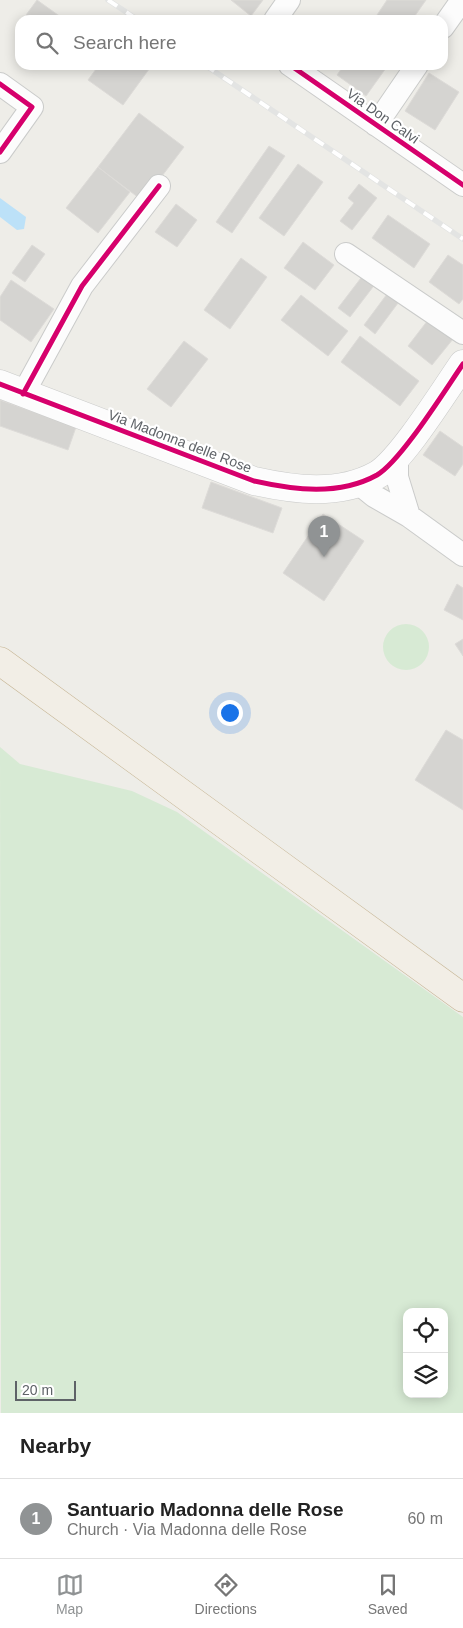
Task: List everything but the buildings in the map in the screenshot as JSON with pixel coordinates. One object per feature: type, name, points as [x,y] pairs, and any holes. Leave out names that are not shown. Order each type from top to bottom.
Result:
[{"type":"highway","points":[[0,661],[463,998]]},
{"type":"street","points":[[278,15],[289,0]]},
{"type":"street","points":[[448,20],[462,0]]},
{"type":"street","name":"Via Don Calvi","points":[[297,70],[463,185]]},
{"type":"street","points":[[376,125],[414,70]]},
{"type":"street","points":[[0,84],[32,106],[0,152]]},
{"type":"street","points":[[11,389],[82,286],[159,186]]},
{"type":"street","points":[[346,254],[463,333]]},
{"type":"street","name":"Via Madonna delle Rose","points":[[11,389],[254,481],[292,489],[334,488],[358,483],[379,474],[397,457],[463,364]]},
{"type":"street","points":[[397,457],[397,477],[409,516]]},
{"type":"street","points":[[358,483],[374,496],[409,516],[463,556]]},
{"type":"green space","points":[[411,624],[423,630],[428,638],[428,656],[423,664],[415,669],[401,670],[389,664],[384,656],[383,642],[389,630],[397,625]]},
{"type":"green space","points":[[0,747],[20,764],[132,791],[177,812],[463,1017],[463,1413],[1,1413]]},
{"type":"water","points":[[0,198],[26,217],[24,229],[17,230],[0,217]]},
{"type":"railway","points":[[108,0],[130,15]]},
{"type":"railway","points":[[212,70],[463,239]]},
{"type":"cycle path","points":[[297,70],[463,185]]},
{"type":"cycle path","points":[[0,84],[32,107],[0,152]]},
{"type":"cycle path","points":[[23,394],[82,286],[159,186]]},
{"type":"cycle path","points":[[0,384],[254,481],[300,489],[316,489],[347,486],[362,482],[377,475],[387,467],[410,441],[463,364]]},
{"type":"place","name":"Santuario Madonna delle Rose","points":[[324,557]]}]
